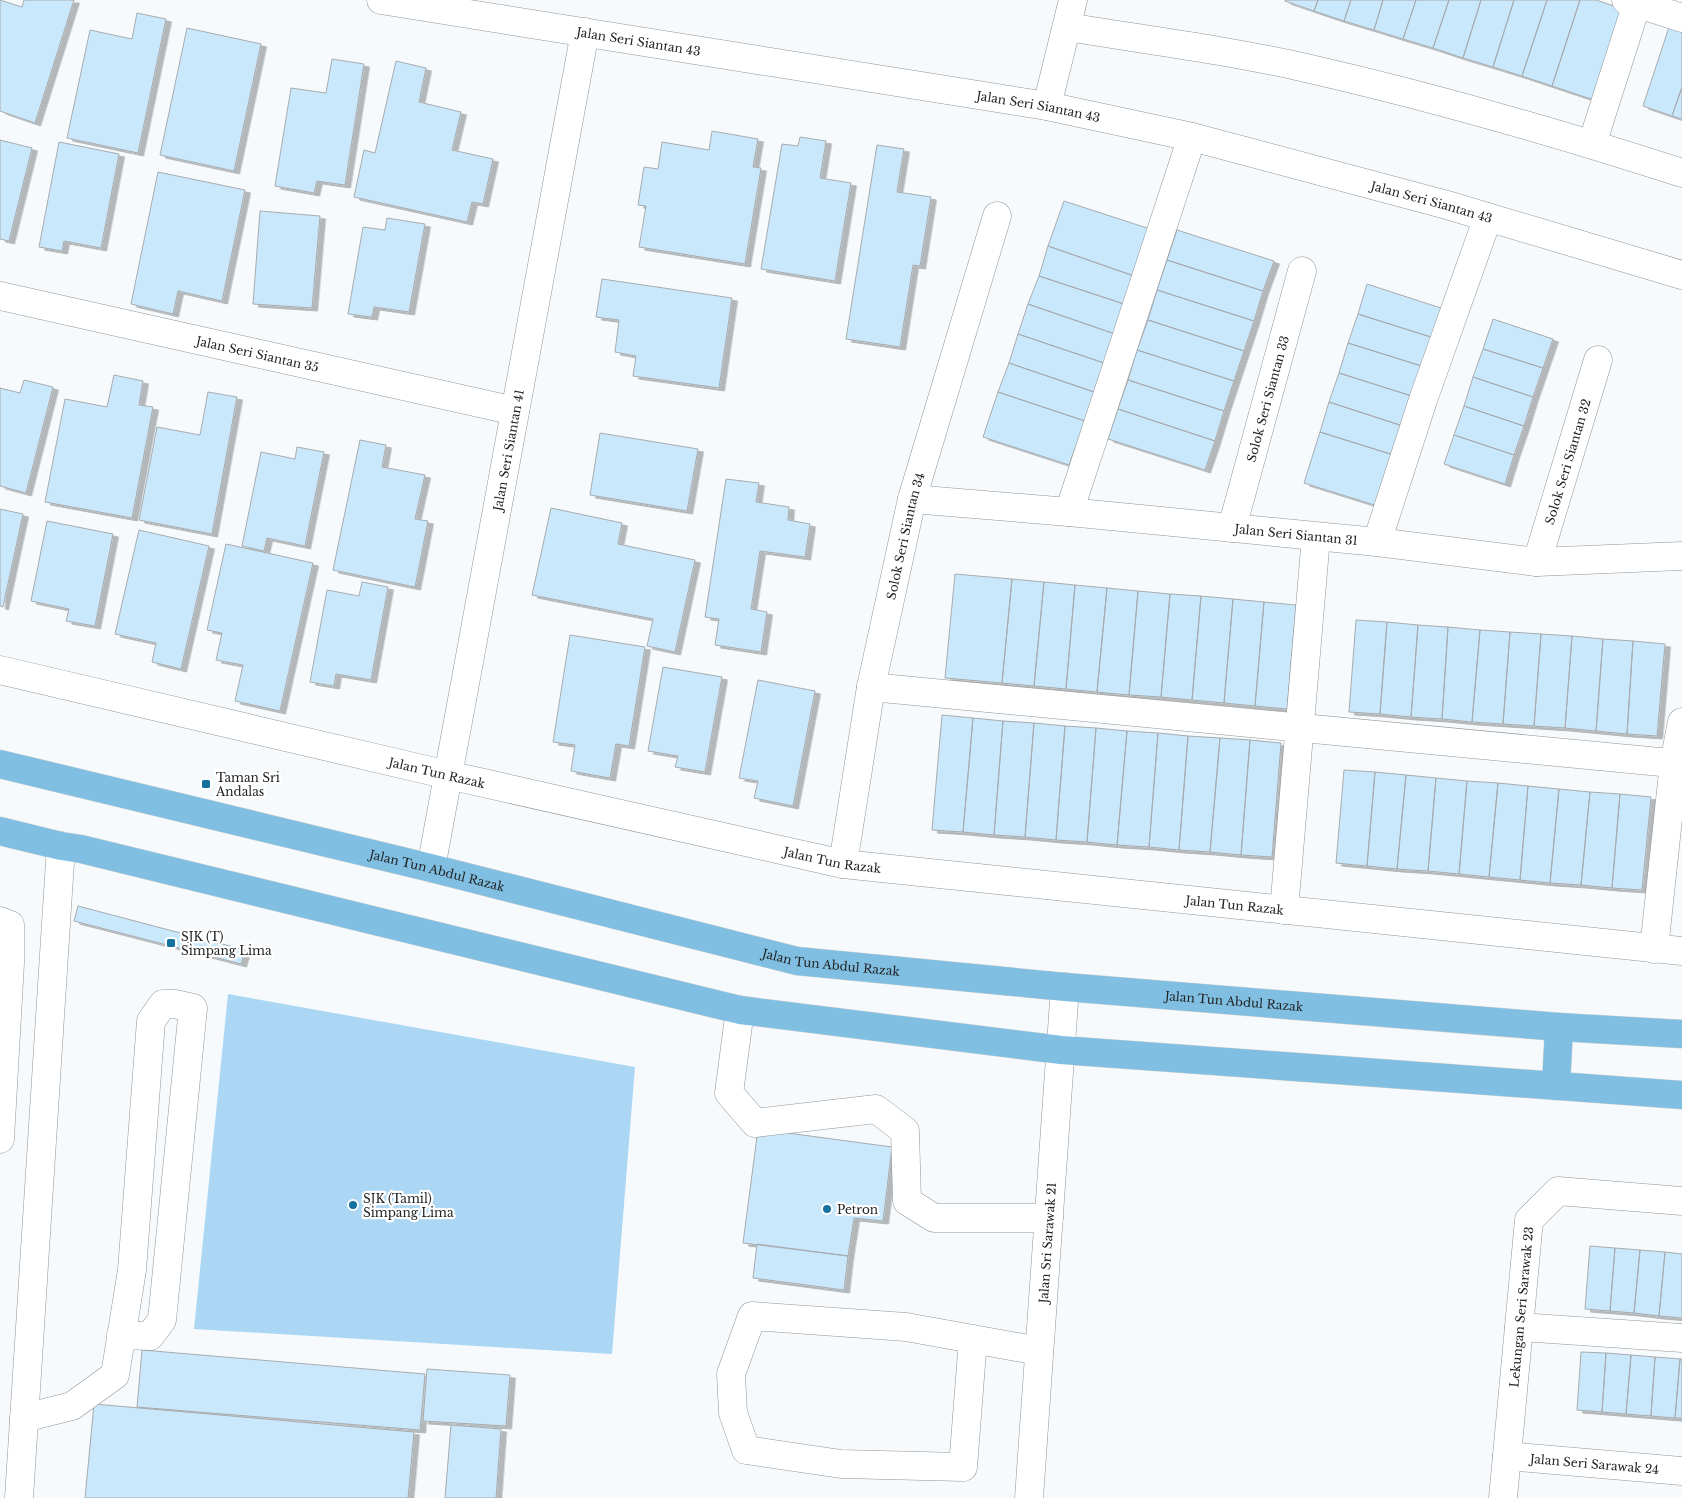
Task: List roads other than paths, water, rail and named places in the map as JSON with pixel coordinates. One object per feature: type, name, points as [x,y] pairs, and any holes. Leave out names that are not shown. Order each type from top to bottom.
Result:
[{"type":"main road","name":"Jalan Tun Abdul Razak","points":[[0,764],[431,868],[797,961],[1065,987],[1559,1027],[1682,1034]]},
{"type":"main road","points":[[0,831],[81,849],[740,1010],[1061,1050],[1682,1095]]},
{"type":"main road","points":[[1556,1086],[1559,1027]]},
{"type":"street","name":"Jalan Seri Siantan 43","points":[[381,0],[1047,106],[1192,137],[1488,217],[1682,275]]},
{"type":"street","points":[[1047,106],[1073,0]]},
{"type":"street","points":[[1592,144],[1634,1],[1682,18]]},
{"type":"street","points":[[1067,27],[1211,50],[1305,68],[1421,97],[1592,144],[1682,173]]},
{"type":"street","name":"Jalan Seri Siantan 41","points":[[431,868],[585,32]]},
{"type":"street","points":[[1069,512],[1192,137]]},
{"type":"street","name":"Solok Seri Siantan 34","points":[[843,864],[871,687],[912,499],[997,216]]},
{"type":"street","points":[[1377,542],[1423,400],[1488,217]]},
{"type":"street","name":"Solok Seri Siantan 33","points":[[1232,528],[1302,271]]},
{"type":"street","name":"Jalan Seri Siantan 35","points":[[0,296],[515,411]]},
{"type":"street","name":"Solok Seri Siantan 32","points":[[1537,562],[1598,360]]},
{"type":"street","name":"Jalan Seri Siantan 31","points":[[912,499],[1069,512],[1377,542],[1537,562],[1682,556]]},
{"type":"street","points":[[1284,910],[1316,536]]},
{"type":"street","name":"Jalan Tun Razak","points":[[0,670],[448,775],[843,864],[1682,951]]},
{"type":"street","points":[[871,687],[1678,763]]},
{"type":"street","points":[[1654,949],[1682,722]]},
{"type":"street","points":[[19,1498],[61,846]]},
{"type":"street","points":[[0,921],[10,926],[10,963],[0,1139]]},
{"type":"street","name":"Jalan Sri Sarawak 21","points":[[1029,1498],[1065,987]]},
{"type":"street","points":[[24,1418],[72,1406],[115,1375],[132,1270],[151,1021],[164,1004],[175,1004],[193,1008],[162,1320],[150,1336],[122,1335]]},
{"type":"street","points":[[740,1010],[729,1092],[755,1123],[876,1110],[905,1132],[908,1201],[934,1218],[1049,1218]]},
{"type":"street","name":"Lekungan Seri Sarawak 23","points":[[1503,1498],[1529,1220],[1558,1191],[1682,1201]]},
{"type":"street","points":[[973,1339],[962,1467],[841,1464],[746,1450],[733,1413],[731,1374],[752,1316],[906,1327],[1039,1350]]},
{"type":"street","points":[[1519,1327],[1682,1338]]},
{"type":"street","name":"Jalan Seri Sarawak 24","points":[[1507,1456],[1682,1471]]},
{"type":"place","name":"Taman Sri Andalas","points":[[206,784]]},
{"type":"place","name":"SJK (T) Simpang Lima","points":[[171,943]]},
{"type":"place","name":"SJK (Tamil) Simpang Lima","points":[[353,1205]]},
{"type":"place","name":"Petron","points":[[827,1209]]}]
